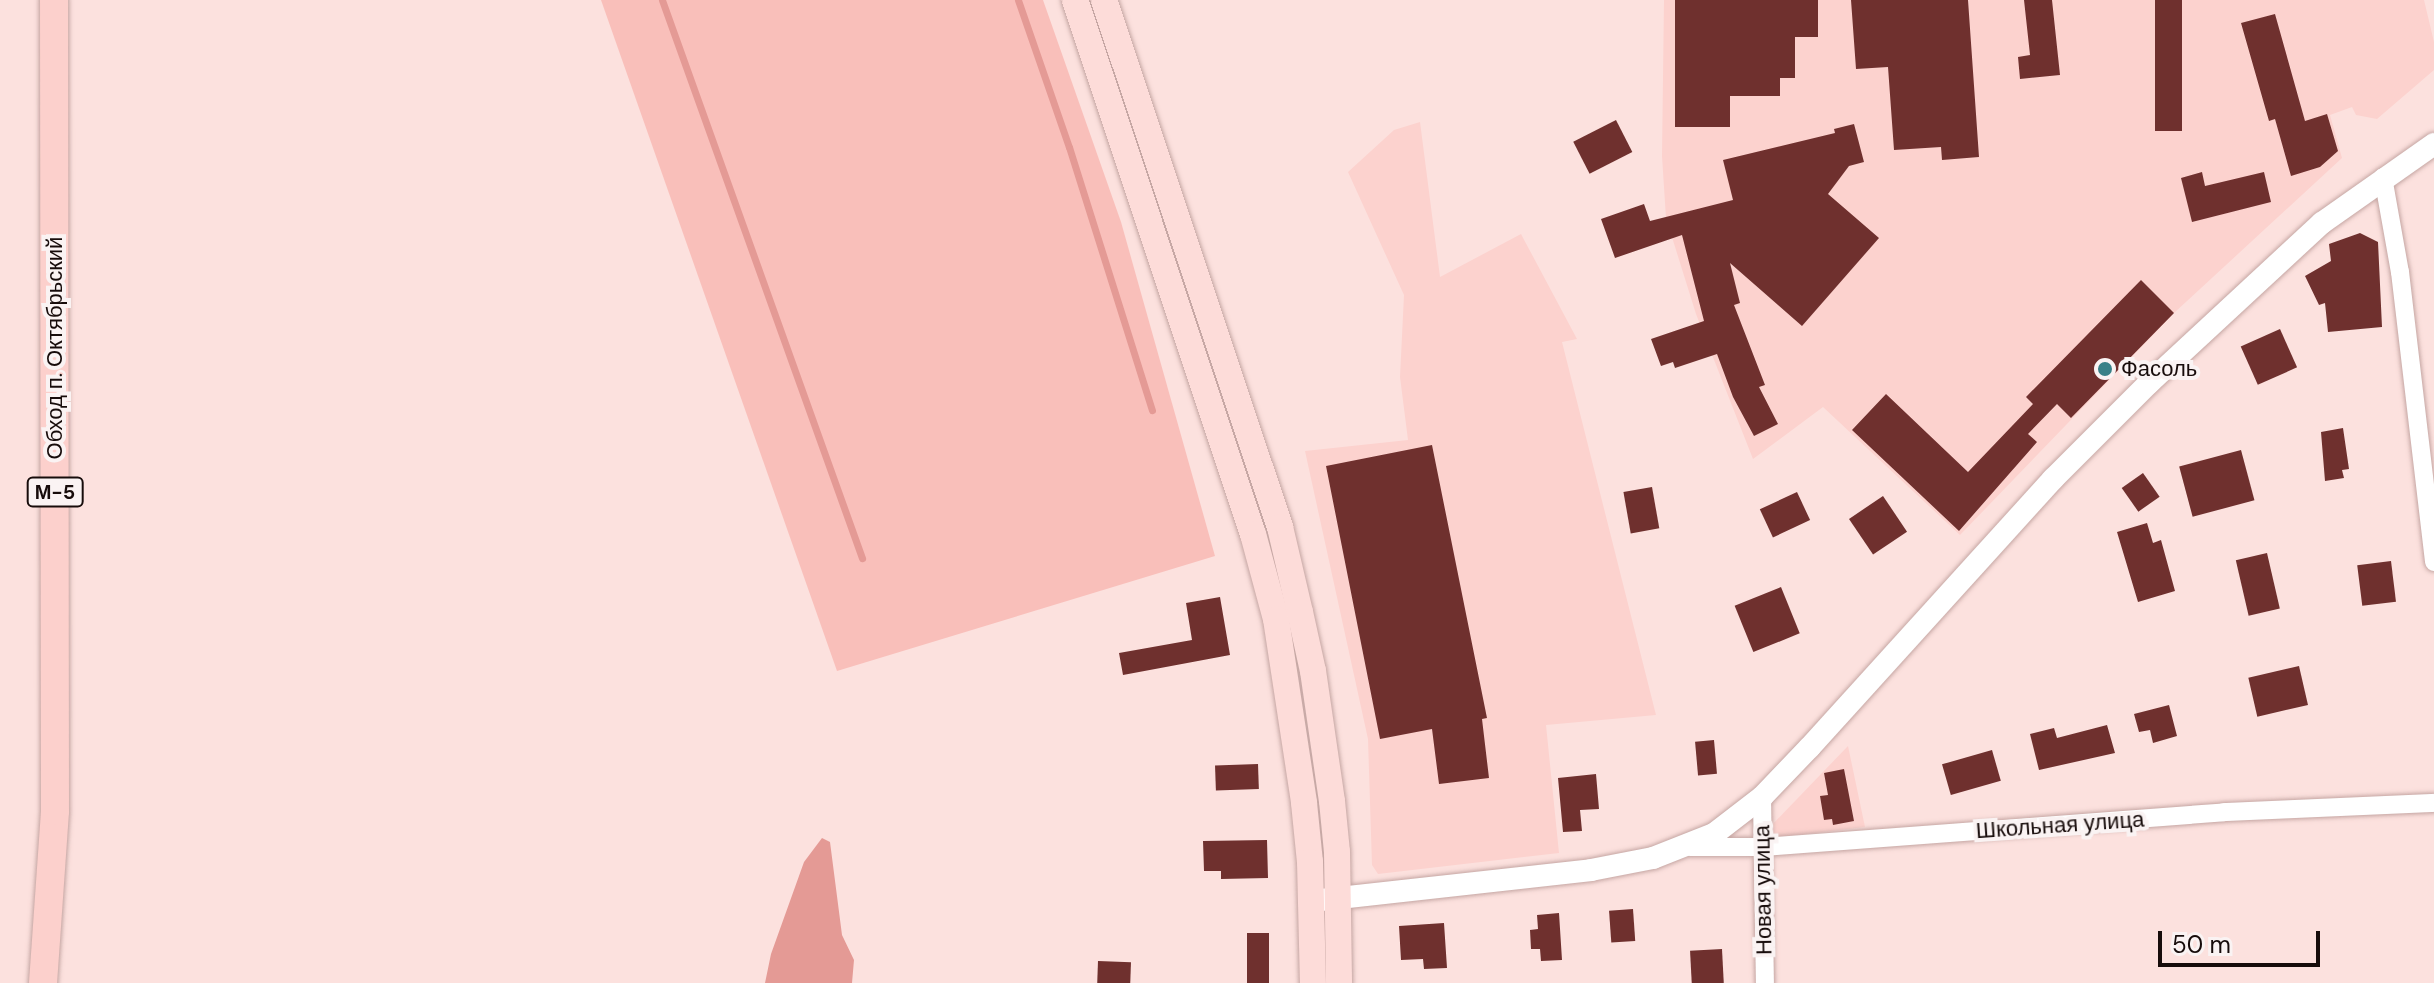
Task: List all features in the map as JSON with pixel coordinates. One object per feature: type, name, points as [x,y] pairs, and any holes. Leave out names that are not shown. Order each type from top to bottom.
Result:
[{"type":"highway","name":"Обход п. Октябрьский","points":[[43,983],[55,811],[54,0]]},
{"type":"main road","points":[[1075,0],[1253,534],[1276,619],[1339,983]]},
{"type":"main road","points":[[1104,0],[1280,527],[1323,729],[1337,852],[1324,900],[1313,983]]},
{"type":"street","points":[[1324,900],[1591,870],[1653,858],[1714,834],[1762,797],[2053,479],[2149,383],[2322,223],[2383,177],[2434,144]]},
{"type":"street","points":[[2383,177],[2400,272],[2434,562]]},
{"type":"street","name":"Новая улица","points":[[1762,797],[1765,983]]},
{"type":"street","name":"Школьная улица","points":[[1687,847],[1763,847],[2224,812],[2434,803]]},
{"type":"shaded area","points":[[601,0],[1043,0],[1121,222],[1215,556],[837,671]]},
{"type":"shaded area","points":[[1664,0],[2424,0],[2434,42],[2434,70],[2377,119],[2356,115],[2352,107],[2330,115],[2342,158],[2174,313],[1960,535],[1823,407],[1753,459],[1696,314],[1666,218],[1662,156]]},
{"type":"shaded area","points":[[1420,122],[1440,277],[1521,234],[1577,339],[1562,342],[1656,715],[1546,725],[1559,853],[1378,874],[1372,865],[1368,739],[1305,451],[1408,440],[1400,377],[1404,295],[1348,172],[1394,130]]},
{"type":"shaded area","points":[[1848,746],[1865,827],[1772,838],[1770,827]]},
{"type":"shaded area","points":[[822,838],[830,842],[842,935],[854,960],[852,983],[765,983],[771,954],[804,862]]},
{"type":"building","points":[[1675,0],[1818,0],[1818,37],[1795,37],[1795,78],[1780,78],[1780,96],[1730,96],[1730,127],[1675,127]]},
{"type":"building","points":[[1851,0],[1968,0],[1979,157],[1942,160],[1941,147],[1894,150],[1888,67],[1856,69]]},
{"type":"building","points":[[2024,0],[2052,0],[2060,75],[2020,79],[2018,57],[2030,55]]},
{"type":"building","points":[[2155,0],[2182,0],[2182,131],[2155,131]]},
{"type":"building","points":[[2275,14],[2305,121],[2327,114],[2338,151],[2320,167],[2291,176],[2275,119],[2269,121],[2241,23]]},
{"type":"building","points":[[1616,120],[1632,152],[1590,174],[1573,142]]},
{"type":"building","points":[[1854,124],[1864,162],[1849,166],[1828,194],[1879,238],[1802,326],[1730,263],[1740,303],[1734,305],[1765,385],[1759,387],[1778,424],[1754,436],[1733,397],[1717,354],[1675,368],[1673,362],[1661,366],[1651,339],[1704,321],[1682,235],[1615,258],[1601,219],[1644,204],[1650,221],[1733,200],[1723,160],[1835,133],[1834,129]]},
{"type":"building","points":[[2202,172],[2205,186],[2264,172],[2271,202],[2192,222],[2181,178]]},
{"type":"building","points":[[2360,233],[2378,242],[2382,327],[2328,332],[2325,303],[2319,305],[2305,276],[2331,261],[2329,244]]},
{"type":"building","points":[[2141,280],[2174,313],[2071,418],[2057,404],[2028,434],[2037,442],[1959,531],[1852,430],[1886,394],[1968,472],[2033,404],[2026,397]]},
{"type":"building","points":[[2280,329],[2297,367],[2258,385],[2241,346]]},
{"type":"building","points":[[2343,428],[2349,469],[2342,470],[2344,478],[2325,481],[2321,432]]},
{"type":"building","points":[[1432,445],[1487,718],[1482,719],[1489,778],[1439,784],[1432,729],[1380,739],[1326,466]]},
{"type":"building","points":[[2241,450],[2254,500],[2193,517],[2179,467]]},
{"type":"building","points":[[2143,473],[2160,497],[2138,512],[2122,488]]},
{"type":"building","points":[[1652,487],[1659,528],[1631,533],[1623,492]]},
{"type":"building","points":[[1797,492],[1810,520],[1773,537],[1760,509]]},
{"type":"building","points":[[1883,496],[1907,532],[1873,555],[1849,519]]},
{"type":"building","points":[[2147,523],[2153,543],[2161,540],[2175,591],[2138,602],[2117,532]]},
{"type":"building","points":[[2267,553],[2280,609],[2249,616],[2236,560]]},
{"type":"building","points":[[2391,561],[2396,602],[2362,606],[2357,565]]},
{"type":"building","points":[[1781,587],[1800,633],[1753,652],[1735,606]]},
{"type":"building","points":[[1220,597],[1230,655],[1123,675],[1119,653],[1192,640],[1186,603]]},
{"type":"building","points":[[2299,666],[2308,705],[2257,717],[2248,678]]},
{"type":"building","points":[[2169,705],[2177,736],[2153,743],[2150,730],[2139,732],[2134,714]]},
{"type":"building","points":[[2107,725],[2115,753],[2039,770],[2030,734],[2054,728],[2057,738]]},
{"type":"building","points":[[1714,740],[1717,774],[1698,776],[1695,742]]},
{"type":"building","points":[[1992,750],[2001,781],[1951,795],[1942,764]]},
{"type":"building","points":[[1258,764],[1259,789],[1216,790],[1215,766]]},
{"type":"building","points":[[1844,769],[1854,821],[1833,825],[1832,819],[1824,820],[1820,796],[1828,795],[1824,773]]},
{"type":"building","points":[[1596,774],[1599,809],[1580,810],[1582,831],[1563,832],[1558,778]]},
{"type":"building","points":[[1267,840],[1268,878],[1221,879],[1221,871],[1204,871],[1203,841]]},
{"type":"building","points":[[1633,909],[1635,941],[1611,943],[1609,911]]},
{"type":"building","points":[[1559,913],[1562,960],[1541,961],[1540,949],[1531,949],[1530,930],[1538,929],[1537,915]]},
{"type":"building","points":[[1444,923],[1447,968],[1424,969],[1423,959],[1401,960],[1399,926]]},
{"type":"building","points":[[1247,933],[1269,933],[1269,983],[1247,983]]},
{"type":"building","points":[[1722,949],[1724,983],[1692,983],[1690,951]]},
{"type":"building","points":[[1098,961],[1131,962],[1130,983],[1097,983]]},
{"type":"waterway","points":[[662,0],[862,558]]},
{"type":"waterway","points":[[1018,0],[1069,147],[1152,410]]},
{"type":"place","name":"Фасоль","points":[[2105,369]]}]
